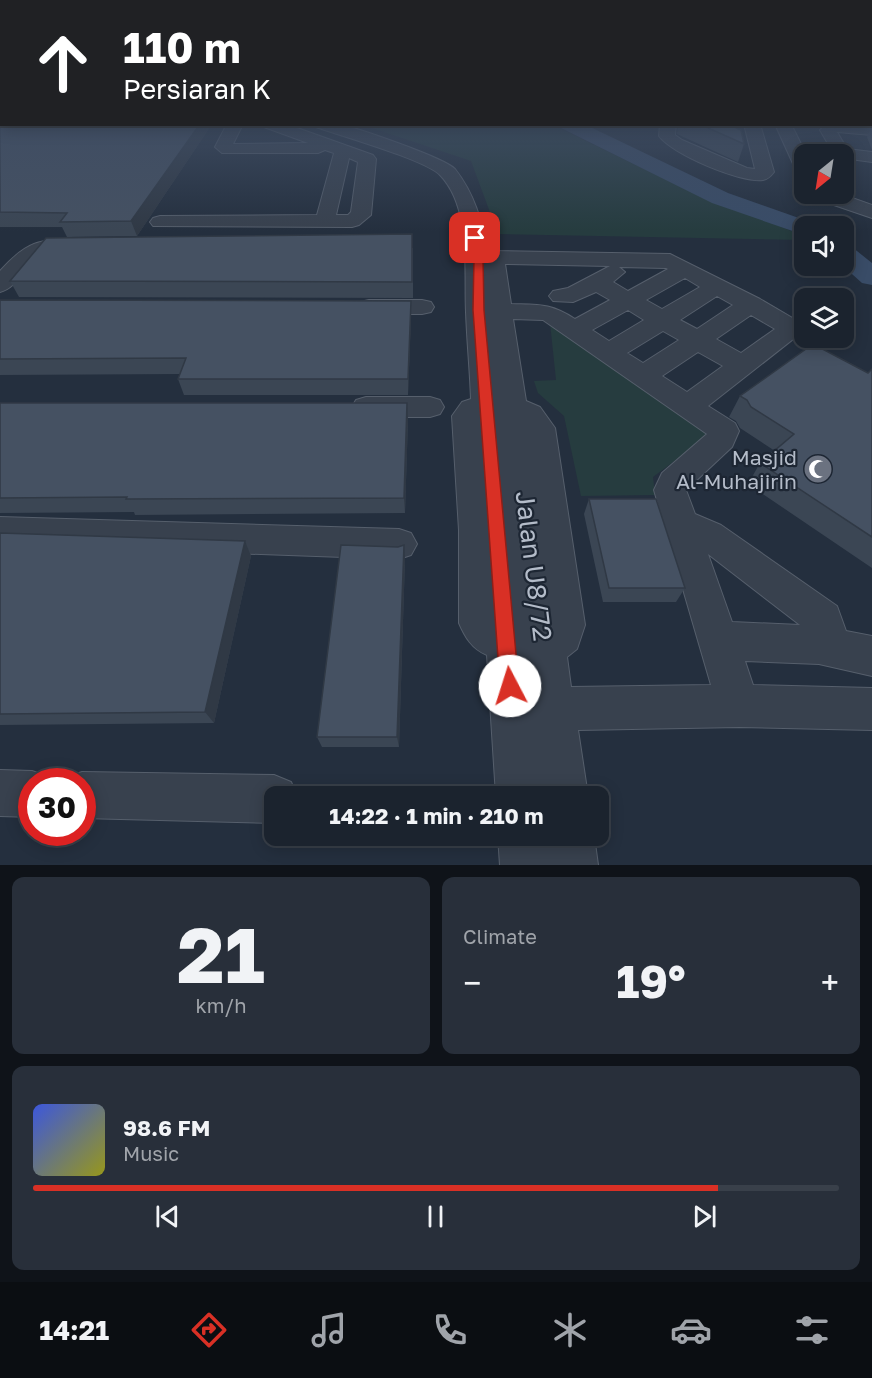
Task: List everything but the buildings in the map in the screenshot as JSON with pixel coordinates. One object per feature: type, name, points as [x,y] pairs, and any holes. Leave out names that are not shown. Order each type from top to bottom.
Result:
[{"type":"street","points":[[325,221],[337,150]]},
{"type":"street","points":[[160,222],[352,221],[361,215],[367,159],[343,150]]},
{"type":"street","points":[[398,150],[426,160],[447,171],[453,178],[486,257]]},
{"type":"street","points":[[423,150],[458,165],[465,172],[478,204],[486,257]]},
{"type":"street","points":[[691,150],[743,173],[755,175],[764,174],[759,150]]},
{"type":"street","points":[[840,150],[841,153],[872,157]]},
{"type":"street","points":[[854,191],[872,200]]},
{"type":"street","points":[[849,204],[872,212]]},
{"type":"street","points":[[0,285],[29,252],[47,244],[94,244]]},
{"type":"street","points":[[486,257],[670,261],[792,328],[688,406]]},
{"type":"street","name":"Jalan U8/72","points":[[486,257],[489,311],[500,407],[544,644],[564,786]]},
{"type":"street","points":[[550,260],[555,304],[574,330],[724,431],[721,439],[672,482],[670,490],[739,706]]},
{"type":"street","points":[[489,311],[555,304],[632,261]]},
{"type":"street","points":[[574,330],[685,269]]},
{"type":"street","points":[[596,282],[743,366]]},
{"type":"street","points":[[609,353],[717,286]]},
{"type":"street","points":[[643,376],[752,304]]},
{"type":"street","points":[[351,307],[422,307]]},
{"type":"street","points":[[335,407],[430,407]]},
{"type":"street","name":"Jalan U8/72","points":[[500,407],[506,642],[518,786]]},
{"type":"street","points":[[681,524],[709,535],[823,619],[828,639],[819,645]]},
{"type":"street","points":[[0,532],[73,532],[399,544]]},
{"type":"street","points":[[719,641],[819,645],[872,656]]},
{"type":"street","points":[[506,642],[544,644]]},
{"type":"street","points":[[554,709],[739,706],[872,709]]},
{"type":"street","points":[[0,793],[18,794]]},
{"type":"street","points":[[96,795],[264,799]]},
{"type":"street","points":[[523,846],[525,865]]},
{"type":"street","points":[[571,846],[573,865]]},
{"type":"green space","points":[[439,150],[606,150],[671,182],[794,232],[794,240],[498,234],[471,161]]},
{"type":"green space","points":[[550,323],[712,433],[653,477],[655,495],[581,496],[564,416],[538,393],[534,381],[556,380]]},
{"type":"waterway","points":[[622,150],[720,198],[794,224]]},
{"type":"waterway","points":[[854,261],[872,277]]},
{"type":"place","name":"Masjid Al-Muhajirin","points":[[818,469]]},
{"type":"route","points":[[475,238],[478,257],[478,310],[485,406],[510,686]]}]
